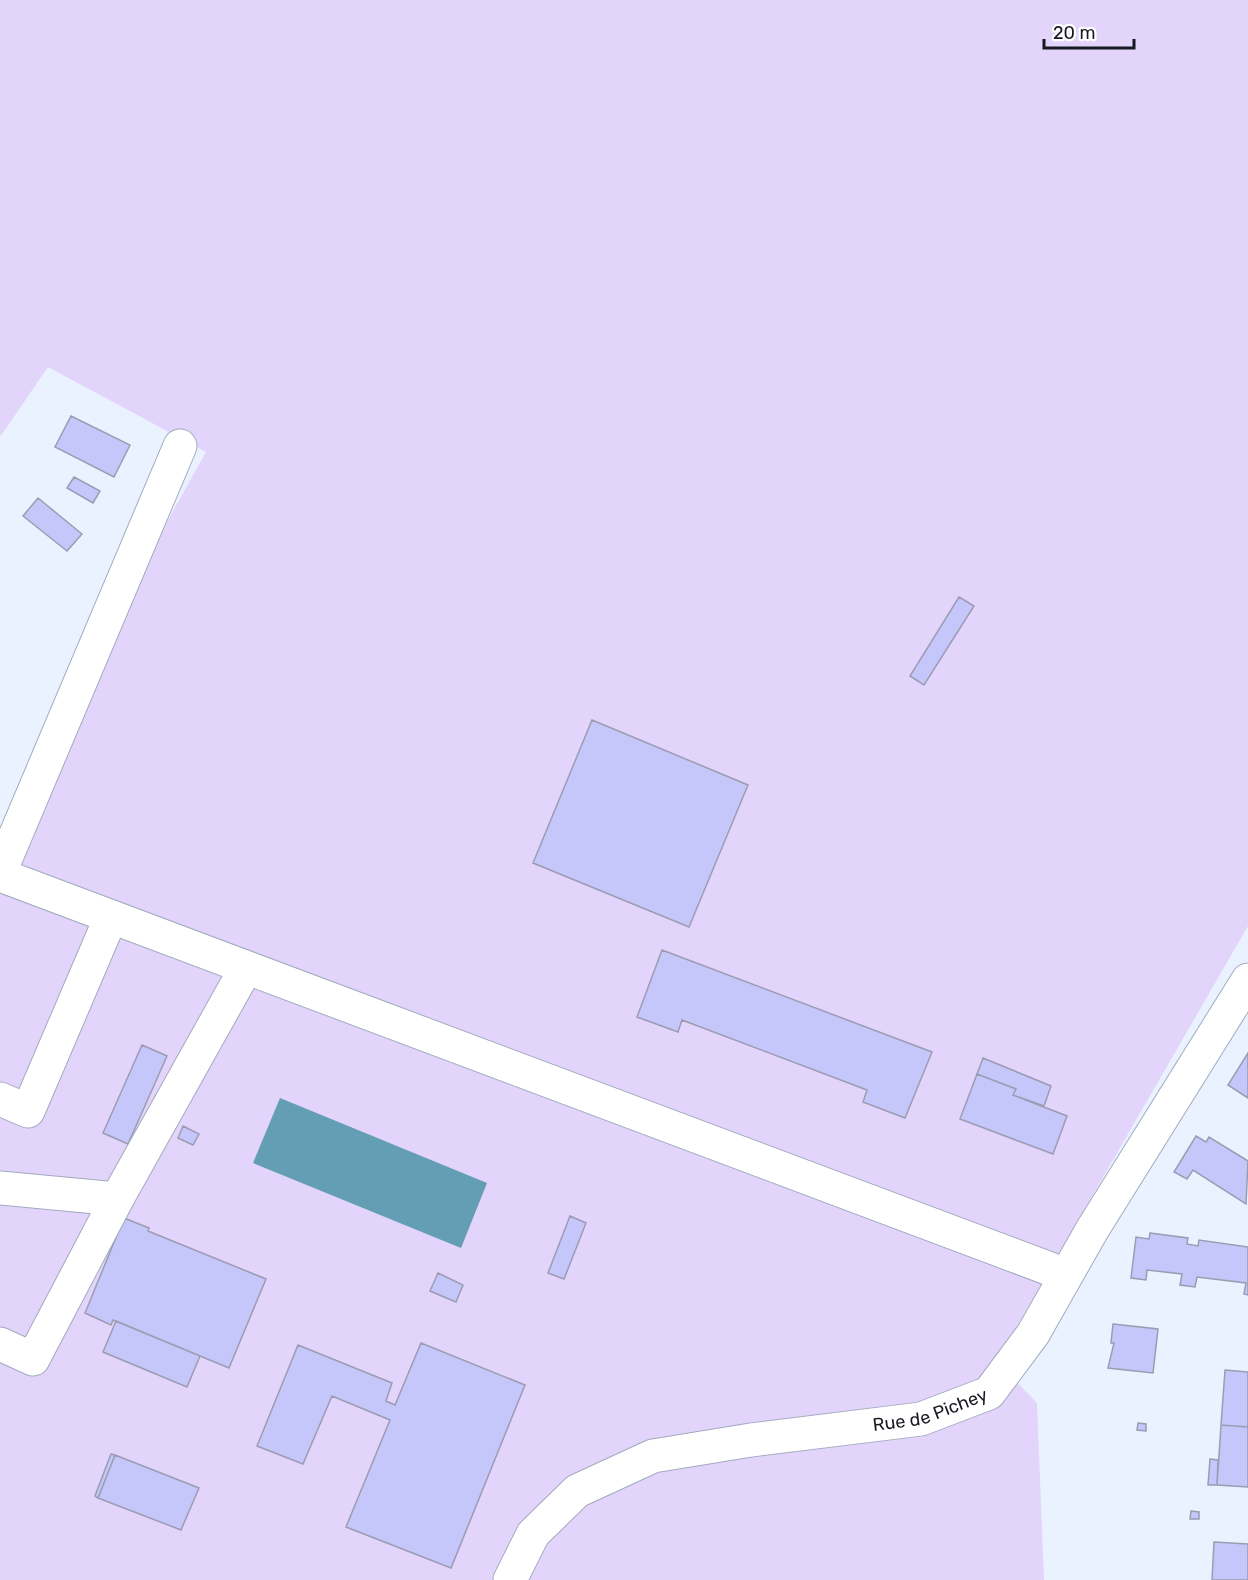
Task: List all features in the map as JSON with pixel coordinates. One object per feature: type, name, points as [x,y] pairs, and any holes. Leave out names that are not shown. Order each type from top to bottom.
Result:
[{"type":"street","points":[[180,446],[0,874],[1066,1275]]},
{"type":"street","points":[[0,1099],[28,1111],[111,917]]},
{"type":"street","points":[[0,1344],[33,1359],[117,1199],[246,968]]},
{"type":"street","name":"Rue de Pichey","points":[[510,1580],[533,1534],[577,1491],[653,1456],[751,1440],[921,1419],[989,1393],[1033,1334],[1066,1275],[1248,980]]},
{"type":"street","points":[[0,1188],[117,1199]]},
{"type":"shaded area","points":[[0,0],[1248,0],[1248,926],[997,1361],[1037,1403],[1044,1580],[0,1580],[0,853],[73,690],[206,452],[48,367],[0,437]]},
{"type":"water","points":[[280,1098],[487,1183],[461,1248],[253,1163]]},
{"type":"building","points":[[71,416],[130,445],[114,477],[55,447]]},
{"type":"building","points":[[74,477],[100,491],[93,503],[67,488]]},
{"type":"building","points":[[38,498],[82,534],[67,551],[23,516]]},
{"type":"building","points":[[959,597],[974,606],[924,685],[910,676]]},
{"type":"building","points":[[592,720],[748,785],[689,927],[533,863]]},
{"type":"building","points":[[662,950],[932,1052],[905,1118],[863,1102],[867,1090],[682,1020],[678,1032],[637,1017]]},
{"type":"building","points":[[142,1045],[167,1056],[128,1144],[103,1133]]},
{"type":"building","points":[[1248,1053],[1248,1098],[1228,1085]]},
{"type":"building","points":[[983,1058],[1051,1086],[1044,1106],[1013,1095],[1016,1089],[977,1074]]},
{"type":"building","points":[[977,1074],[1016,1089],[1013,1095],[1067,1116],[1053,1154],[960,1119]]},
{"type":"building","points":[[183,1126],[199,1134],[193,1145],[178,1138]]},
{"type":"building","points":[[1196,1136],[1206,1142],[1209,1137],[1248,1161],[1246,1204],[1193,1170],[1187,1179],[1174,1172]]},
{"type":"building","points":[[570,1216],[586,1223],[564,1279],[548,1273]]},
{"type":"building","points":[[124,1218],[149,1228],[148,1231],[266,1279],[229,1368],[113,1320],[111,1325],[85,1313]]},
{"type":"building","points":[[1150,1233],[1188,1238],[1187,1244],[1198,1246],[1199,1240],[1248,1247],[1248,1295],[1244,1294],[1246,1283],[1197,1277],[1195,1287],[1180,1285],[1182,1274],[1147,1270],[1146,1280],[1131,1278],[1136,1237],[1149,1239]]},
{"type":"building","points":[[438,1273],[463,1285],[456,1302],[430,1291]]},
{"type":"building","points":[[116,1321],[200,1356],[187,1387],[103,1352]]},
{"type":"building","points":[[1113,1324],[1158,1329],[1153,1373],[1108,1368],[1114,1343],[1111,1343]]},
{"type":"building","points":[[421,1343],[525,1385],[451,1568],[346,1527],[390,1420],[332,1396],[303,1464],[257,1446],[298,1345],[392,1383],[386,1401],[395,1405]]},
{"type":"building","points":[[1225,1370],[1248,1372],[1248,1427],[1221,1425]]},
{"type":"building","points":[[1138,1423],[1146,1424],[1146,1431],[1137,1430]]},
{"type":"building","points":[[1221,1425],[1248,1427],[1248,1487],[1217,1485]]},
{"type":"building","points":[[111,1454],[115,1455],[98,1498],[95,1496]]},
{"type":"building","points":[[115,1455],[199,1488],[181,1530],[98,1498]]},
{"type":"building","points":[[1210,1459],[1218,1460],[1217,1485],[1208,1485]]},
{"type":"building","points":[[1191,1511],[1199,1512],[1199,1519],[1190,1519]]},
{"type":"building","points":[[1214,1542],[1248,1544],[1248,1580],[1212,1580]]}]
